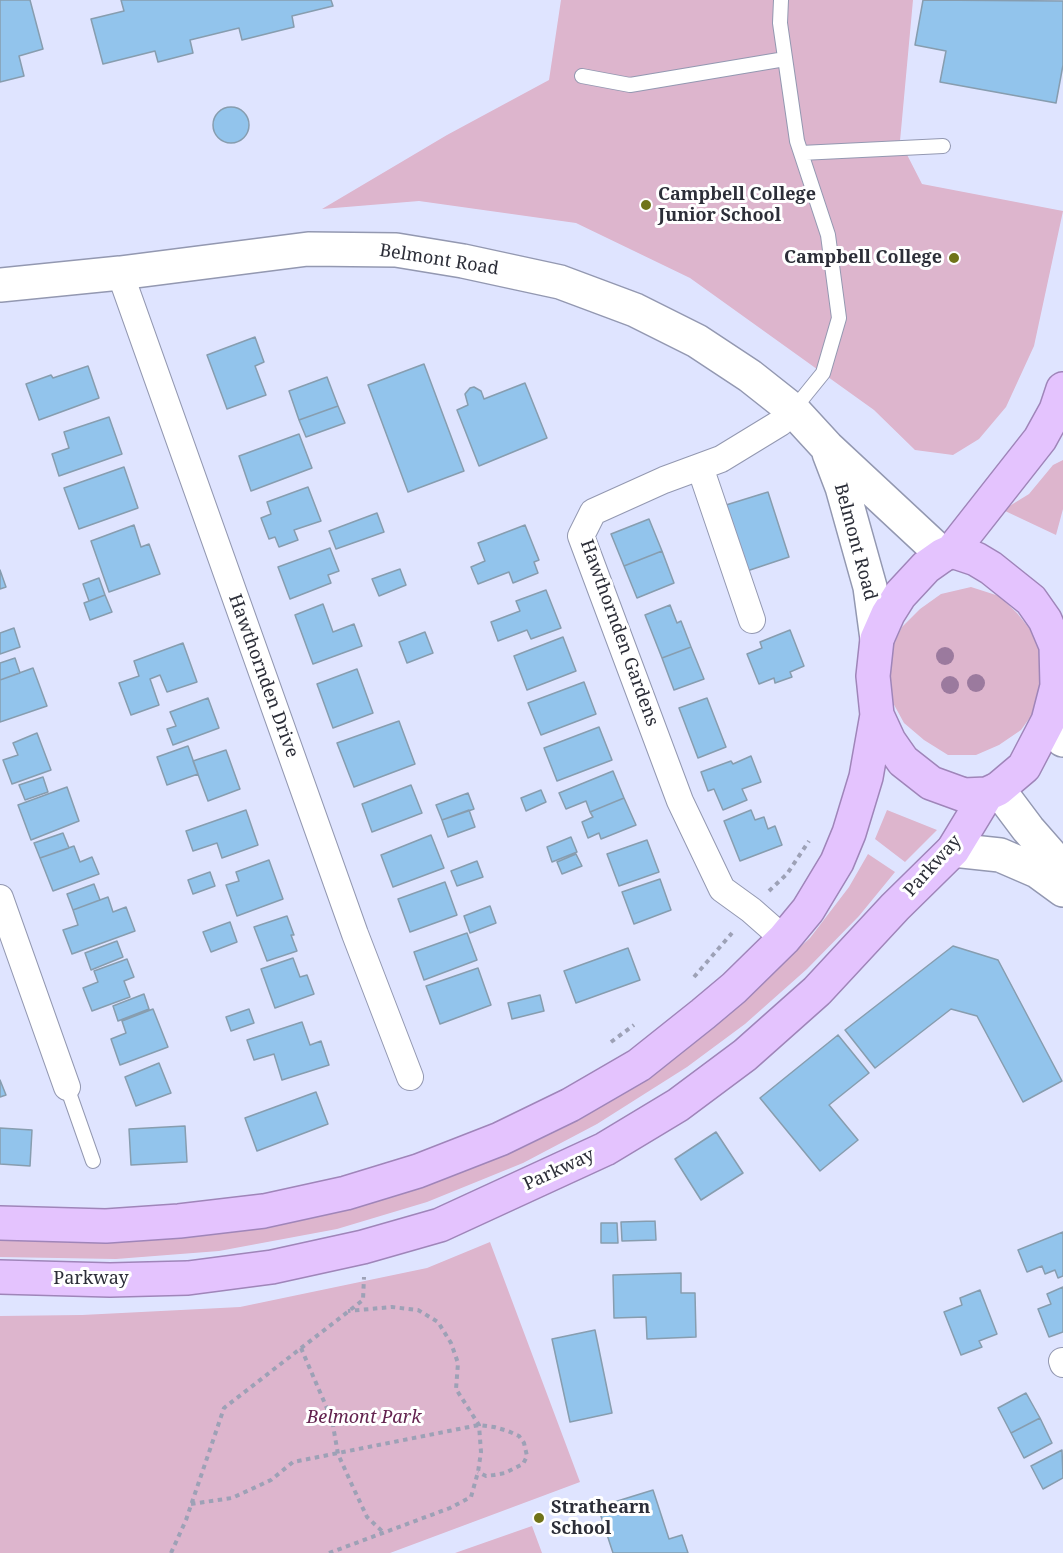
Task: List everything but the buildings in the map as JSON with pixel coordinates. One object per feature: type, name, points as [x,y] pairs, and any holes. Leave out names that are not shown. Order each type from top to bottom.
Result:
[{"type":"highway","points":[[0,1223],[106,1226],[179,1221],[254,1212],[346,1193],[418,1171],[500,1139],[570,1105],[639,1065],[734,988],[784,939],[808,910],[837,862],[866,777],[877,715],[873,676],[877,639],[888,614],[900,595],[926,567],[947,553],[1040,439],[1061,404]]},
{"type":"highway","points":[[877,715],[889,741],[903,760],[931,783],[964,795],[993,791],[1024,767],[1048,721],[1058,683],[1056,646],[1045,620],[1031,600],[991,568],[976,559],[947,553]]},
{"type":"highway","name":"Parkway","points":[[0,1277],[110,1280],[188,1278],[272,1267],[363,1247],[440,1225],[605,1149],[678,1105],[745,1055],[817,991],[895,907],[953,850],[993,791]]},
{"type":"main road","name":"Belmont Road","points":[[0,285],[120,273],[308,249],[396,250],[463,261],[560,282],[635,310],[697,341],[750,376],[793,410],[827,447],[947,553]]},
{"type":"main road","name":"Belmont Road","points":[[827,447],[842,487],[870,587],[877,639]]},
{"type":"main road","points":[[1058,683],[1063,740]]},
{"type":"main road","points":[[993,791],[1063,869]]},
{"type":"main road","points":[[953,850],[1000,855],[1037,871],[1063,890]]},
{"type":"street","name":"Hawthornden Drive","points":[[120,273],[355,934],[410,1077]]},
{"type":"street","name":"Hawthornden Gardens","points":[[784,939],[751,910],[722,890],[680,801],[581,536],[593,512],[730,453],[780,423],[793,410]]},
{"type":"street","points":[[700,466],[752,620]]},
{"type":"street","points":[[0,898],[67,1087]]},
{"type":"lane","points":[[781,0],[780,23],[797,141],[828,234],[839,318],[823,373],[793,410]]},
{"type":"lane","points":[[582,76],[630,85],[785,59]]},
{"type":"lane","points":[[801,153],[943,146]]},
{"type":"lane","points":[[67,1087],[93,1161]]},
{"type":"path","points":[[765,894],[787,874],[812,838]]},
{"type":"path","points":[[686,984],[732,933]]},
{"type":"path","points":[[607,1046],[643,1018]]},
{"type":"path","points":[[171,1553],[191,1504],[224,1408],[363,1300],[364,1271]]},
{"type":"path","points":[[329,1553],[450,1508],[471,1497],[481,1452],[480,1425],[456,1389],[458,1363],[451,1343],[438,1322],[418,1310],[392,1307],[348,1311]]},
{"type":"path","points":[[301,1348],[332,1420],[338,1454],[367,1517],[384,1533]]},
{"type":"path","points":[[191,1504],[232,1498],[271,1480],[293,1462],[480,1425],[494,1426],[519,1436],[524,1443],[527,1456],[523,1464],[505,1473],[486,1476],[478,1472]]},
{"type":"green space","points":[[561,0],[913,0],[900,141],[922,184],[1063,211],[1034,346],[1006,407],[979,439],[953,455],[915,450],[874,410],[690,278],[576,223],[419,201],[322,209],[447,135],[549,80]]},
{"type":"green space","points":[[1063,460],[1063,509],[1056,535],[1003,510],[1029,494],[1053,465]]},
{"type":"green space","points":[[971,587],[999,596],[1033,633],[1042,658],[1044,684],[1036,709],[1021,730],[999,745],[976,755],[948,755],[924,740],[904,723],[892,701],[887,676],[891,650],[902,627],[920,609],[941,594]]},
{"type":"green space","points":[[887,810],[937,830],[905,862],[875,839]]},
{"type":"green space","points":[[868,854],[895,872],[859,916],[807,969],[745,1024],[687,1067],[597,1124],[523,1163],[427,1202],[337,1229],[219,1251],[116,1259],[0,1257],[0,1237],[458,1172],[526,1146],[565,1127],[664,1062],[721,1020],[810,938],[849,887]]},
{"type":"green space","name":"Belmont Park","points":[[490,1242],[580,1482],[390,1553],[0,1553],[0,1316],[82,1315],[240,1307],[427,1268]]},
{"type":"green space","points":[[532,1526],[542,1553],[455,1553]]},
{"type":"place","name":"Campbell College Junior School","points":[[646,205]]},
{"type":"place","name":"Campbell College","points":[[954,258]]},
{"type":"place","name":"Strathearn School","points":[[539,1518]]}]
